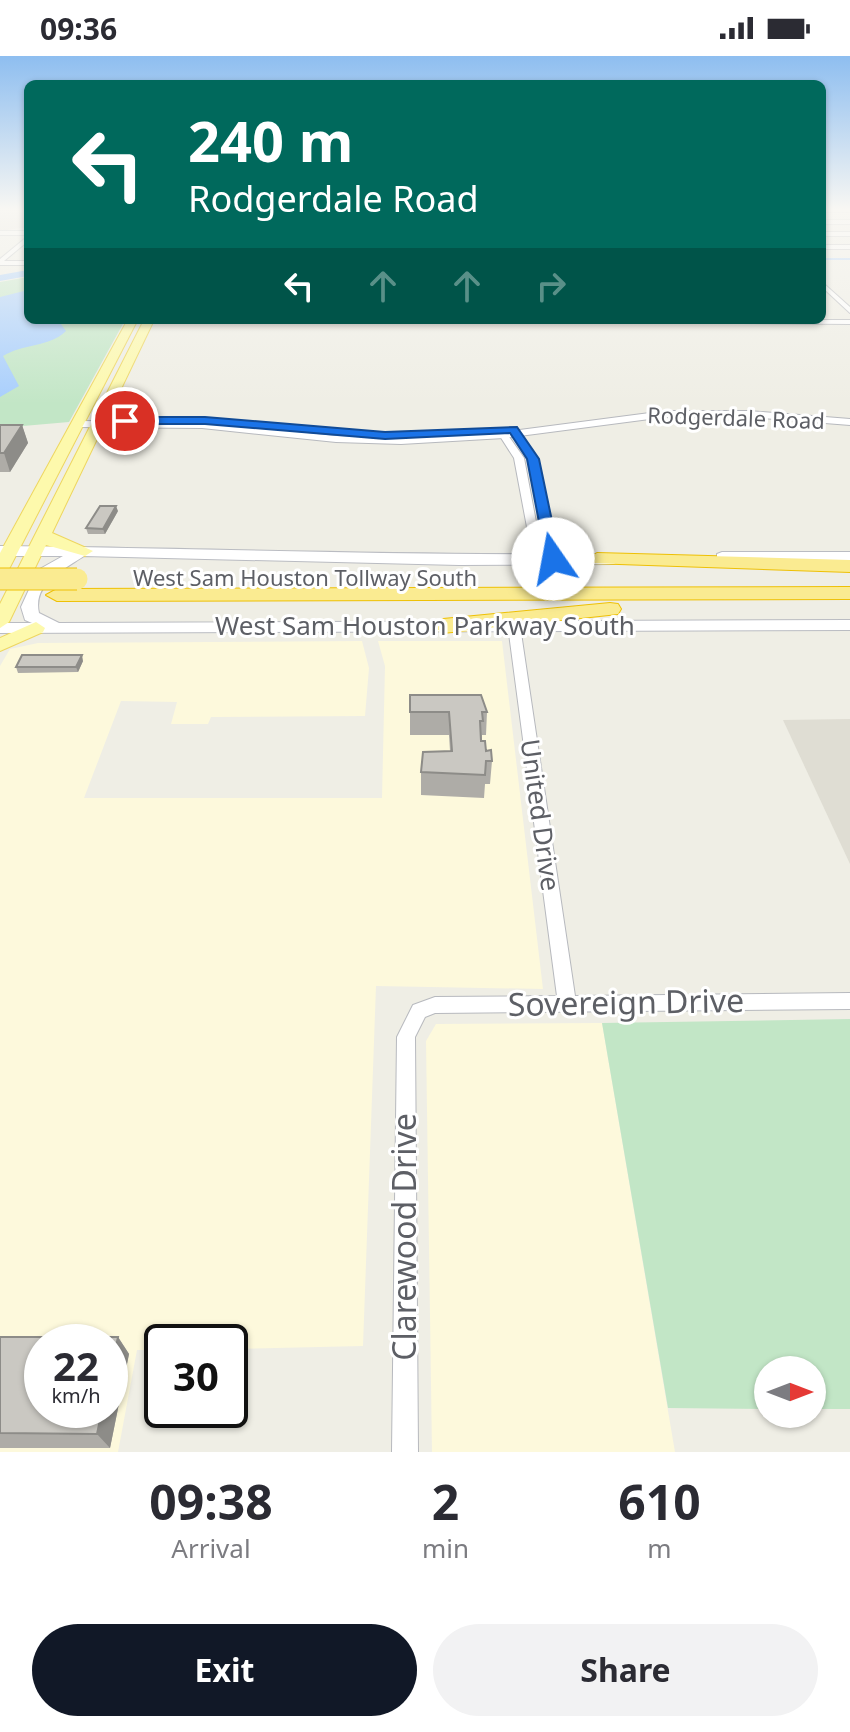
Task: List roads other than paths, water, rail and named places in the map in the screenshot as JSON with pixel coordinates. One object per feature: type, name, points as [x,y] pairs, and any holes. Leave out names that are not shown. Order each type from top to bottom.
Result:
[{"type":"highway","points":[[597,559],[850,566]]},
{"type":"highway","name":"West Sam Houston Tollway South","points":[[0,579],[850,576]]},
{"type":"highway","name":"West Sam Houston Tollway South","points":[[0,595],[850,593]]},
{"type":"highway","points":[[443,626],[649,605],[850,601]]},
{"type":"main road","points":[[0,569],[3,548],[20,532],[130,324]]},
{"type":"main road","points":[[0,622],[147,324]]},
{"type":"main road","points":[[3,548],[39,543],[85,551],[546,559],[850,557]]},
{"type":"main road","points":[[46,628],[31,616],[31,599],[50,567],[85,551]]},
{"type":"main road","name":"West Sam Houston Parkway South","points":[[0,628],[850,625]]},
{"type":"main road","points":[[0,645],[46,628]]},
{"type":"street","points":[[826,288],[850,311]]},
{"type":"street","points":[[826,319],[850,321]]},
{"type":"street","points":[[826,320],[850,321]]},
{"type":"street","name":"Rodgerdale Road","points":[[77,424],[224,424],[413,440],[508,432],[663,412],[703,411],[850,420]]},
{"type":"street","points":[[508,432],[531,453],[538,485],[546,559]]},
{"type":"street","points":[[508,432],[518,454],[546,559]]},
{"type":"street","points":[[524,485],[538,485]]},
{"type":"street","name":"United Drive","points":[[514,626],[567,1004]]},
{"type":"street","name":"Sovereign Drive","points":[[410,1023],[419,1011],[435,1005],[850,1001]]},
{"type":"street","name":"Clarewood Drive","points":[[405,1452],[406,1037],[410,1023]]},
{"type":"water","points":[[24,291],[24,324],[61,324],[66,331],[52,340],[3,356],[19,386],[0,397],[0,297]]},
{"type":"waterway","points":[[0,278],[24,274]]}]
